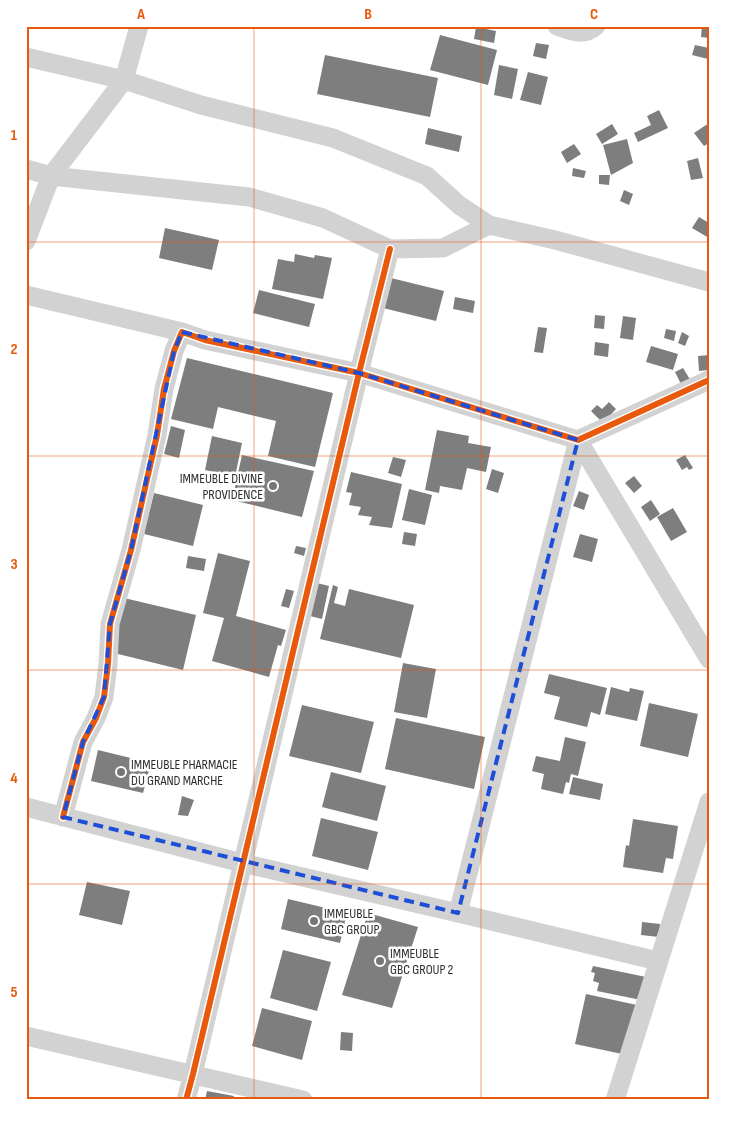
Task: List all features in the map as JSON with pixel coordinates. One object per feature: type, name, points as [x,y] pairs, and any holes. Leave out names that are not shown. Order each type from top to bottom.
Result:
[{"type":"street","points":[[26,241],[51,176],[124,80],[139,26]]},
{"type":"street","points":[[557,26],[579,33],[590,31],[596,26]]},
{"type":"street","points":[[26,58],[124,80],[202,105],[333,138],[427,176],[460,205],[489,225],[556,240],[709,282]]},
{"type":"street","points":[[26,169],[51,176],[249,197],[323,218],[390,249],[443,248],[489,225]]},
{"type":"street","points":[[186,1100],[194,1074],[242,863],[390,249]]},
{"type":"street","points":[[26,295],[182,332],[205,340],[359,373],[578,440],[709,380]]},
{"type":"street","points":[[63,817],[83,742],[96,718],[104,696],[110,624],[131,550],[157,435],[164,389],[174,351],[182,332]]},
{"type":"street","points":[[578,440],[709,659]]},
{"type":"street","points":[[458,913],[578,440]]},
{"type":"street","points":[[615,1100],[709,802]]},
{"type":"street","points":[[26,808],[242,863],[658,961]]},
{"type":"street","points":[[26,1036],[303,1100]]},
{"type":"highlighted area","points":[[182,332],[359,373],[578,440],[458,913],[63,817],[83,742],[104,697],[110,624],[131,550],[174,351]]},
{"type":"building","points":[[702,26],[709,26],[709,38],[701,37]]},
{"type":"building","points":[[476,27],[496,31],[494,43],[474,39]]},
{"type":"building","points":[[440,35],[497,50],[488,85],[430,70]]},
{"type":"building","points":[[536,43],[549,45],[546,59],[533,56]]},
{"type":"building","points":[[695,45],[709,48],[708,59],[692,55]]},
{"type":"building","points":[[325,55],[438,78],[430,117],[317,94]]},
{"type":"building","points":[[499,65],[518,69],[512,99],[494,95]]},
{"type":"building","points":[[528,72],[548,77],[541,105],[520,100]]},
{"type":"building","points":[[659,110],[668,128],[638,142],[634,133],[651,125],[647,116]]},
{"type":"building","points":[[709,123],[709,143],[704,146],[694,133]]},
{"type":"building","points":[[612,124],[618,134],[602,144],[596,134]]},
{"type":"building","points":[[428,128],[462,136],[459,152],[425,144]]},
{"type":"building","points":[[627,139],[633,163],[611,175],[603,145]]},
{"type":"building","points":[[574,144],[581,154],[567,163],[561,152]]},
{"type":"building","points":[[698,158],[703,178],[691,180],[687,161]]},
{"type":"building","points":[[573,168],[586,171],[584,178],[572,176]]},
{"type":"building","points":[[599,175],[610,175],[609,185],[599,184]]},
{"type":"building","points":[[624,190],[633,194],[629,205],[620,201]]},
{"type":"building","points":[[699,217],[709,223],[709,238],[692,228]]},
{"type":"building","points":[[165,228],[219,240],[212,270],[159,258]]},
{"type":"building","points":[[295,254],[314,258],[315,255],[332,258],[323,299],[272,289],[278,259],[294,262]]},
{"type":"building","points":[[391,278],[444,291],[436,321],[383,308]]},
{"type":"building","points":[[259,290],[315,304],[309,327],[253,313]]},
{"type":"building","points":[[455,297],[475,301],[473,313],[453,309]]},
{"type":"building","points":[[595,315],[605,316],[604,329],[594,328]]},
{"type":"building","points":[[623,316],[636,318],[633,340],[620,338]]},
{"type":"building","points":[[538,327],[547,328],[543,353],[534,352]]},
{"type":"building","points":[[666,329],[676,331],[674,341],[664,338]]},
{"type":"building","points":[[682,332],[689,336],[685,346],[678,343]]},
{"type":"building","points":[[595,342],[609,344],[608,357],[594,355]]},
{"type":"building","points":[[651,346],[678,354],[673,370],[646,362]]},
{"type":"building","points":[[709,355],[709,370],[699,371],[698,356]]},
{"type":"building","points":[[187,358],[333,393],[315,467],[268,456],[276,421],[218,407],[213,429],[171,419]]},
{"type":"building","points":[[683,368],[691,381],[682,386],[675,372]]},
{"type":"building","points":[[609,402],[616,409],[603,423],[591,411],[597,405],[602,409]]},
{"type":"building","points":[[171,426],[185,430],[179,458],[164,454]]},
{"type":"building","points":[[437,430],[469,436],[468,443],[491,447],[486,472],[467,468],[462,490],[440,486],[439,493],[425,490]]},
{"type":"building","points":[[212,436],[242,443],[235,477],[205,470]]},
{"type":"building","name":"IMMEUBLE DIVINE PROVIDENCE","points":[[242,455],[314,471],[302,517],[232,500]]},
{"type":"building","points":[[685,455],[693,468],[689,470],[687,467],[682,470],[676,460]]},
{"type":"building","points":[[393,457],[406,460],[401,477],[388,473]]},
{"type":"building","points":[[492,469],[504,473],[498,493],[486,489]]},
{"type":"building","points":[[351,472],[402,484],[392,528],[369,525],[372,517],[358,515],[361,507],[349,505],[352,493],[346,492]]},
{"type":"building","points":[[634,476],[642,486],[634,493],[625,483]]},
{"type":"building","points":[[409,489],[432,495],[425,525],[402,520]]},
{"type":"building","points":[[579,491],[589,495],[584,510],[573,506]]},
{"type":"building","points":[[154,493],[203,505],[193,546],[144,534]]},
{"type":"building","points":[[651,500],[660,514],[650,521],[641,507]]},
{"type":"building","points":[[673,508],[687,532],[671,541],[657,517]]},
{"type":"building","points":[[404,532],[417,534],[415,546],[402,544]]},
{"type":"building","points":[[580,534],[598,539],[592,562],[573,557]]},
{"type":"building","points":[[296,546],[306,548],[304,556],[294,553]]},
{"type":"building","points":[[218,553],[250,561],[236,616],[286,630],[281,646],[278,645],[269,677],[212,661],[224,618],[203,613]]},
{"type":"building","points":[[188,556],[206,559],[204,571],[186,568]]},
{"type":"building","points":[[317,583],[329,586],[322,619],[310,616]]},
{"type":"building","points":[[333,585],[338,587],[334,603],[345,606],[349,589],[414,605],[401,658],[320,639]]},
{"type":"building","points":[[286,589],[294,591],[289,608],[281,606]]},
{"type":"building","points":[[124,598],[196,615],[183,670],[110,652]]},
{"type":"building","points":[[403,663],[436,669],[427,718],[394,712]]},
{"type":"building","points":[[549,674],[607,688],[600,715],[591,712],[587,727],[554,719],[560,697],[544,693]]},
{"type":"building","points":[[611,687],[629,692],[630,688],[644,691],[637,721],[605,714]]},
{"type":"building","points":[[649,703],[698,714],[688,757],[640,746]]},
{"type":"building","points":[[302,705],[374,722],[361,773],[289,756]]},
{"type":"building","points":[[396,718],[485,737],[474,789],[385,769]]},
{"type":"building","points":[[565,737],[586,742],[578,776],[571,774],[569,783],[566,782],[563,794],[541,789],[544,774],[532,771],[536,756],[560,761]]},
{"type":"building","name":"IMMEUBLE PHARMACIE DU GRAND MARCHE","points":[[98,750],[151,763],[143,793],[91,781]]},
{"type":"building","points":[[331,772],[386,786],[377,821],[322,807]]},
{"type":"building","points":[[573,777],[603,784],[600,800],[569,794]]},
{"type":"building","points":[[182,796],[194,800],[188,816],[178,815]]},
{"type":"building","points":[[321,818],[378,832],[368,870],[312,856]]},
{"type":"building","points":[[633,819],[678,826],[673,859],[666,858],[663,873],[623,867],[626,845],[629,846]]},
{"type":"building","points":[[87,882],[130,891],[122,925],[79,915]]},
{"type":"building","name":"IMMEUBLE GBC GROUP","points":[[288,899],[347,913],[340,943],[281,929]]},
{"type":"building","name":"IMMEUBLE GBC GROUP 2","points":[[368,913],[418,927],[392,1008],[342,995]]},
{"type":"building","points":[[642,922],[660,924],[659,937],[641,935]]},
{"type":"building","points":[[283,950],[331,962],[317,1011],[270,998]]},
{"type":"building","points":[[593,966],[646,977],[641,1000],[597,991],[599,983],[593,981],[595,973],[591,972]]},
{"type":"building","points":[[586,994],[637,1005],[627,1055],[575,1044]]},
{"type":"building","points":[[262,1008],[312,1021],[302,1060],[252,1046]]},
{"type":"building","points":[[341,1032],[353,1033],[352,1051],[340,1050]]},
{"type":"building","points":[[207,1091],[234,1096],[233,1100],[205,1100]]},
{"type":"cycle path","points":[[186,1100],[390,249]]},
{"type":"cycle path","points":[[63,817],[83,742],[96,718],[104,697],[110,624],[131,550],[157,435],[164,389],[174,351],[182,332],[205,340],[359,373],[578,440],[709,380]]},
{"type":"place","name":"IMMEUBLE DIVINE PROVIDENCE","points":[[273,486]]},
{"type":"place","name":"IMMEUBLE PHARMACIE DU GRAND MARCHE","points":[[121,772]]},
{"type":"place","name":"IMMEUBLE GBC GROUP","points":[[314,921]]},
{"type":"place","name":"IMMEUBLE GBC GROUP 2","points":[[380,961]]}]
